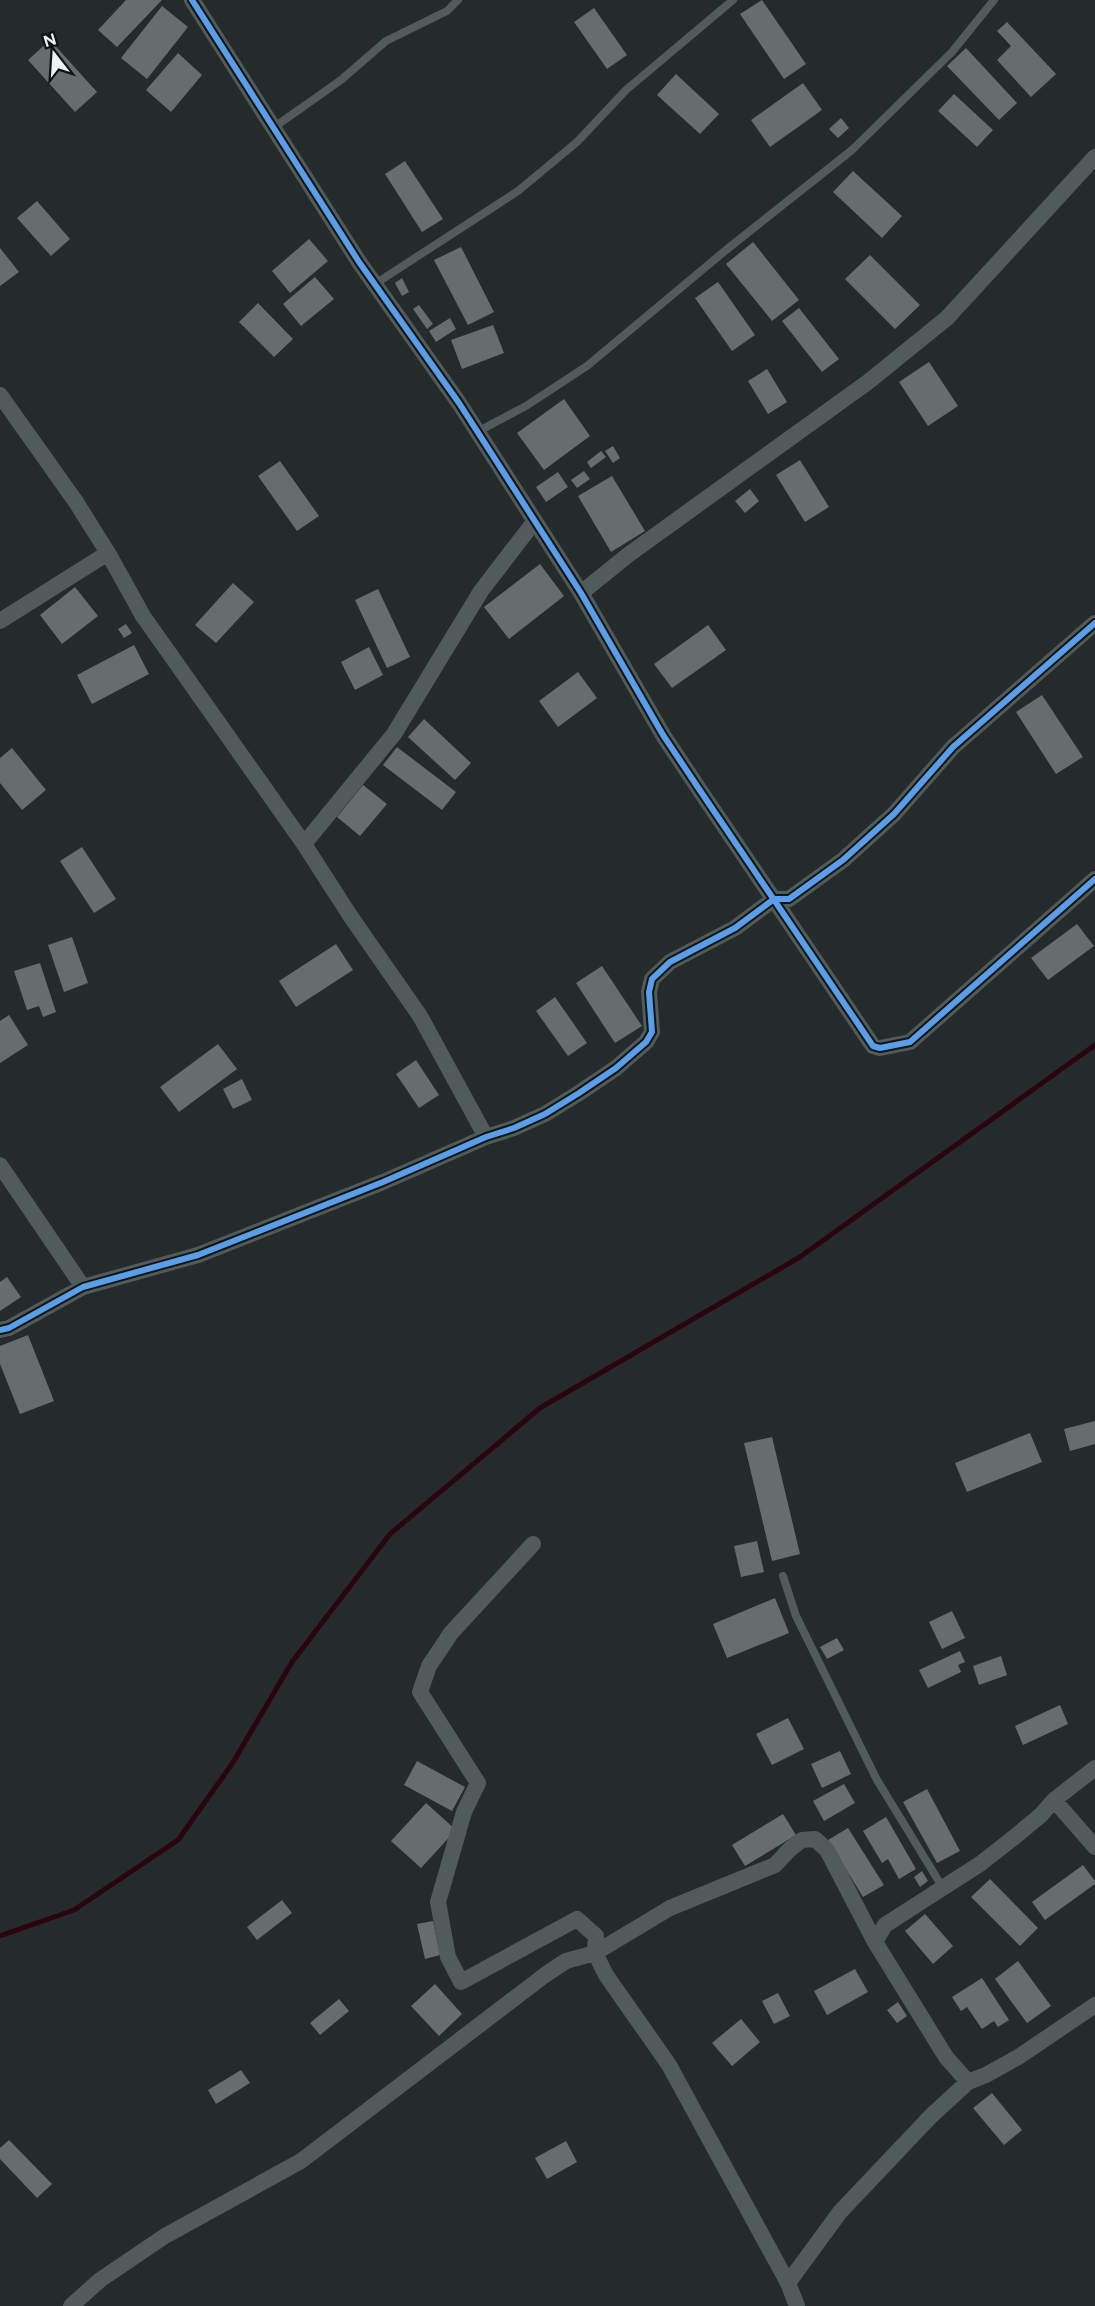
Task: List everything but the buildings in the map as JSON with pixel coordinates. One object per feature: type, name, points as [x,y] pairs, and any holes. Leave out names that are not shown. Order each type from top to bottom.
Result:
[{"type":"street","points":[[192,0],[375,284],[477,432],[581,593],[663,735],[873,1046],[880,1048],[910,1042],[1095,879]]},
{"type":"street","points":[[581,593],[628,555],[868,382],[948,318],[1095,157]]},
{"type":"street","points":[[0,395],[76,502],[143,616],[304,844],[351,917],[420,1016],[486,1137]]},
{"type":"street","points":[[304,844],[394,734],[481,591],[534,522]]},
{"type":"street","points":[[0,621],[108,553]]},
{"type":"street","points":[[0,1330],[9,1328],[83,1287],[198,1255],[383,1182],[486,1137],[514,1128],[545,1114],[598,1081],[629,1058],[646,1041],[651,1032],[649,992],[652,979],[670,962],[735,928],[774,899],[789,899],[843,860],[894,814],[953,747],[1095,622]]},
{"type":"street","points":[[0,1165],[83,1287]]},
{"type":"street","points":[[534,1544],[451,1632],[429,1666],[420,1692],[477,1783],[464,1812],[438,1902],[448,1957],[461,1982],[577,1919],[596,1936],[595,1953],[606,1974],[669,2065],[788,2283],[797,2306]]},
{"type":"street","points":[[875,1942],[885,1925],[943,1888],[1012,1839],[1041,1815],[1054,1800],[1095,1768]]},
{"type":"street","points":[[1054,1800],[1095,1847]]},
{"type":"street","points":[[71,2306],[100,2280],[165,2236],[301,2161],[566,1961],[595,1953],[670,1908],[775,1865],[802,1840],[815,1839],[827,1850],[875,1942],[946,2057],[968,2082]]},
{"type":"street","points":[[788,2283],[840,2212],[931,2116],[968,2082],[1020,2056],[1095,2005]]},
{"type":"lane","points":[[273,128],[342,80],[386,41],[447,11],[458,0]]},
{"type":"lane","points":[[375,284],[518,191],[577,142],[626,90],[732,0]]},
{"type":"lane","points":[[477,432],[526,406],[587,366],[726,250],[852,150],[952,52],[994,0]]},
{"type":"lane","points":[[783,1576],[796,1616],[877,1780],[943,1888]]},
{"type":"waterway","points":[[0,1936],[74,1910],[178,1840],[232,1764],[292,1662],[390,1534],[540,1408],[800,1257],[1095,1045]]},
{"type":"cycle path","points":[[192,0],[359,262],[459,403],[581,593],[663,735],[873,1046],[880,1048],[910,1042],[1095,879]]},
{"type":"cycle path","points":[[0,1330],[9,1328],[83,1287],[198,1255],[383,1182],[486,1137],[514,1128],[545,1114],[579,1093],[616,1068],[646,1042],[652,1032],[649,992],[652,979],[670,962],[735,928],[774,899],[789,899],[843,860],[894,814],[953,747],[1095,623]]}]
